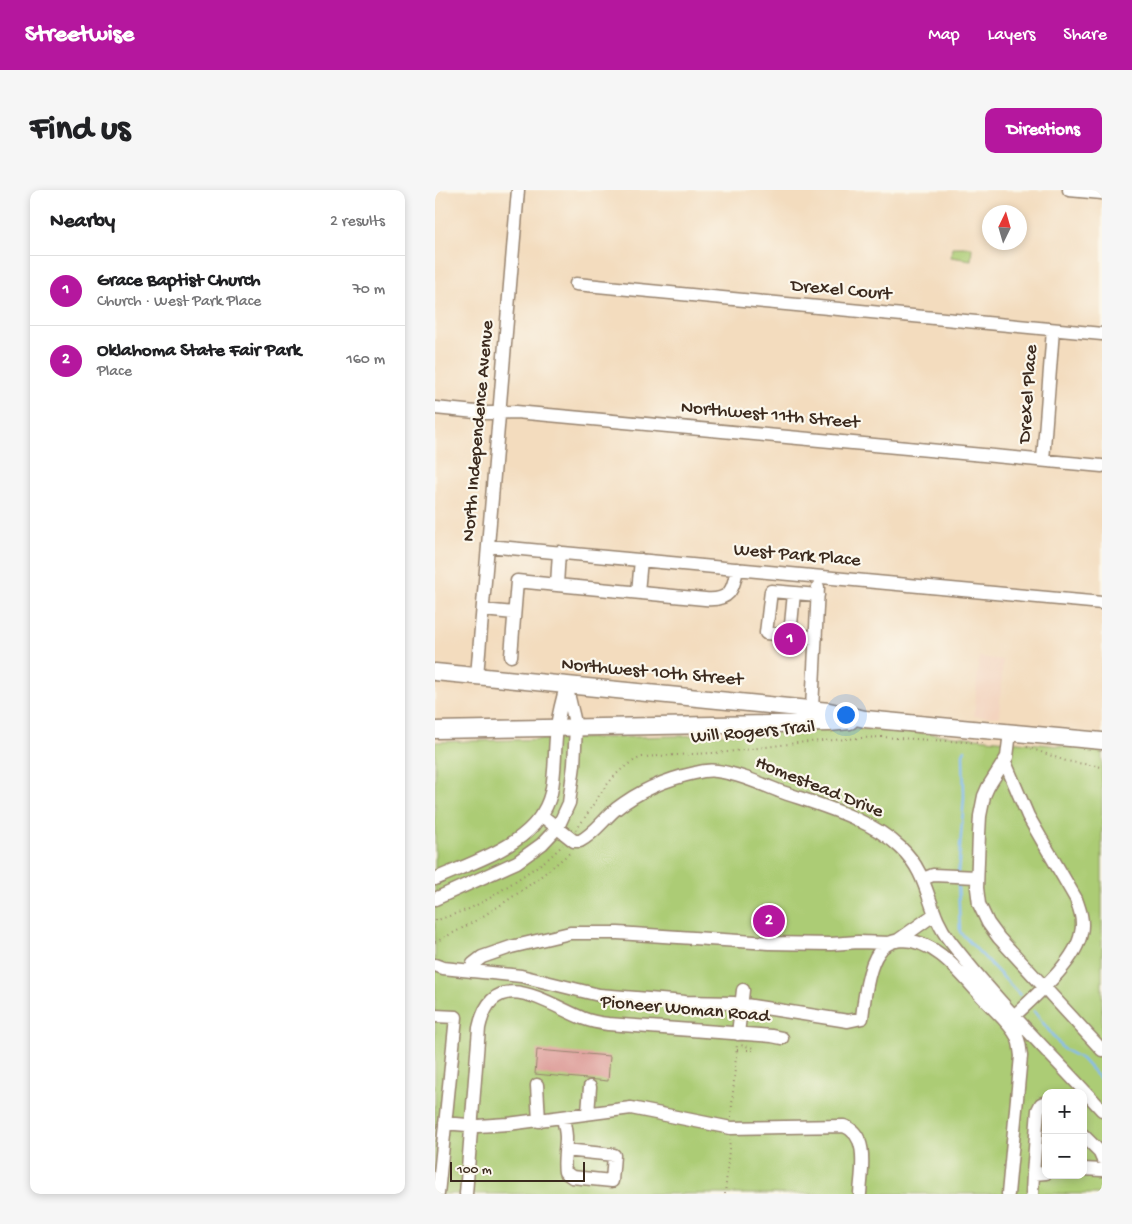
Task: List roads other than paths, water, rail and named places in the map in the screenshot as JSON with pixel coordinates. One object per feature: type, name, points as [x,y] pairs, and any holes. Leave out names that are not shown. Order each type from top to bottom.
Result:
[{"type":"main road","name":"Northwest 10th Street","points":[[435,672],[811,709],[865,719],[1102,741]]},
{"type":"main road","name":"Northwest 10th Street","points":[[435,730],[829,723],[865,719]]},
{"type":"street","name":"North Independence Avenue","points":[[477,676],[518,190]]},
{"type":"street","points":[[1069,190],[1102,193]]},
{"type":"street","name":"Drexel Court","points":[[576,284],[1102,334]]},
{"type":"street","name":"Drexel Place","points":[[1043,460],[1053,330]]},
{"type":"street","name":"Northwest 11th Street","points":[[435,408],[486,413],[516,412],[1102,466]]},
{"type":"street","name":"West Park Place","points":[[488,546],[1102,603]]},
{"type":"street","points":[[557,584],[559,552]]},
{"type":"street","points":[[638,592],[641,560]]},
{"type":"street","points":[[511,656],[517,581],[720,599],[731,591],[737,569]]},
{"type":"street","points":[[811,709],[818,595],[817,577]]},
{"type":"street","points":[[816,638],[766,633],[771,591],[818,595]]},
{"type":"street","points":[[790,635],[794,594]]},
{"type":"street","points":[[483,610],[514,614]]},
{"type":"street","points":[[435,900],[517,862],[537,848],[557,828],[569,802],[574,765],[576,727],[566,685]]},
{"type":"street","points":[[435,879],[509,845],[523,836],[535,824],[545,809],[550,794],[557,727],[566,685]]},
{"type":"street","points":[[1010,732],[1009,752],[1005,762],[988,787],[981,806],[972,877],[979,904],[988,922],[1019,962],[1102,1050]]},
{"type":"street","points":[[1005,762],[1029,816],[1050,857],[1075,899],[1081,916],[1081,932],[1074,950],[1057,974],[1011,1019]]},
{"type":"street","name":"Homestead Drive","points":[[557,828],[571,839],[577,836],[582,840],[617,809],[644,792],[688,774],[716,771],[738,776],[826,808],[876,829],[903,850],[923,879],[938,923],[949,941],[1011,1019],[1100,1105]]},
{"type":"street","points":[[541,815],[557,828]]},
{"type":"street","points":[[923,879],[931,876],[972,877]]},
{"type":"street","points":[[435,965],[443,968],[533,978],[599,995],[741,1004],[848,1021],[862,1018],[868,982],[878,953],[935,914]]},
{"type":"street","points":[[471,971],[473,964],[482,957],[519,945],[570,933],[618,933],[769,943],[831,944],[916,941],[943,956],[1011,1019],[1018,1039],[1021,1056],[1008,1194]]},
{"type":"street","points":[[738,1039],[743,990]]},
{"type":"street","name":"Pioneer Woman Road","points":[[466,1194],[477,1042],[481,1019],[490,1001],[501,994],[513,992],[528,994],[553,1003],[579,1017],[597,1022],[738,1039],[772,1036],[782,1038]]},
{"type":"street","points":[[435,1016],[456,1017],[438,1194]]},
{"type":"street","points":[[537,1084],[539,1120]]},
{"type":"street","points":[[588,1113],[590,1087]]},
{"type":"street","points":[[1032,1194],[1040,1174],[1038,1110],[1042,1104]]},
{"type":"street","points":[[445,1123],[486,1126],[588,1113],[637,1109],[738,1128],[845,1126],[855,1132],[861,1145],[861,1194]]},
{"type":"street","points":[[563,1117],[566,1139],[565,1150]]},
{"type":"street","points":[[1087,1139],[1099,1151],[1102,1158]]},
{"type":"street","points":[[1087,1169],[1102,1170]]},
{"type":"waterway","points":[[958,873],[964,797],[963,754],[965,750]]},
{"type":"waterway","points":[[958,881],[960,932],[1020,995]]},
{"type":"waterway","points":[[1034,1011],[1063,1049],[1082,1059],[1102,1081]]},
{"type":"place","name":"Grace Baptist Church","points":[[790,639]]},
{"type":"place","name":"Oklahoma State Fair Park","points":[[769,921]]}]
